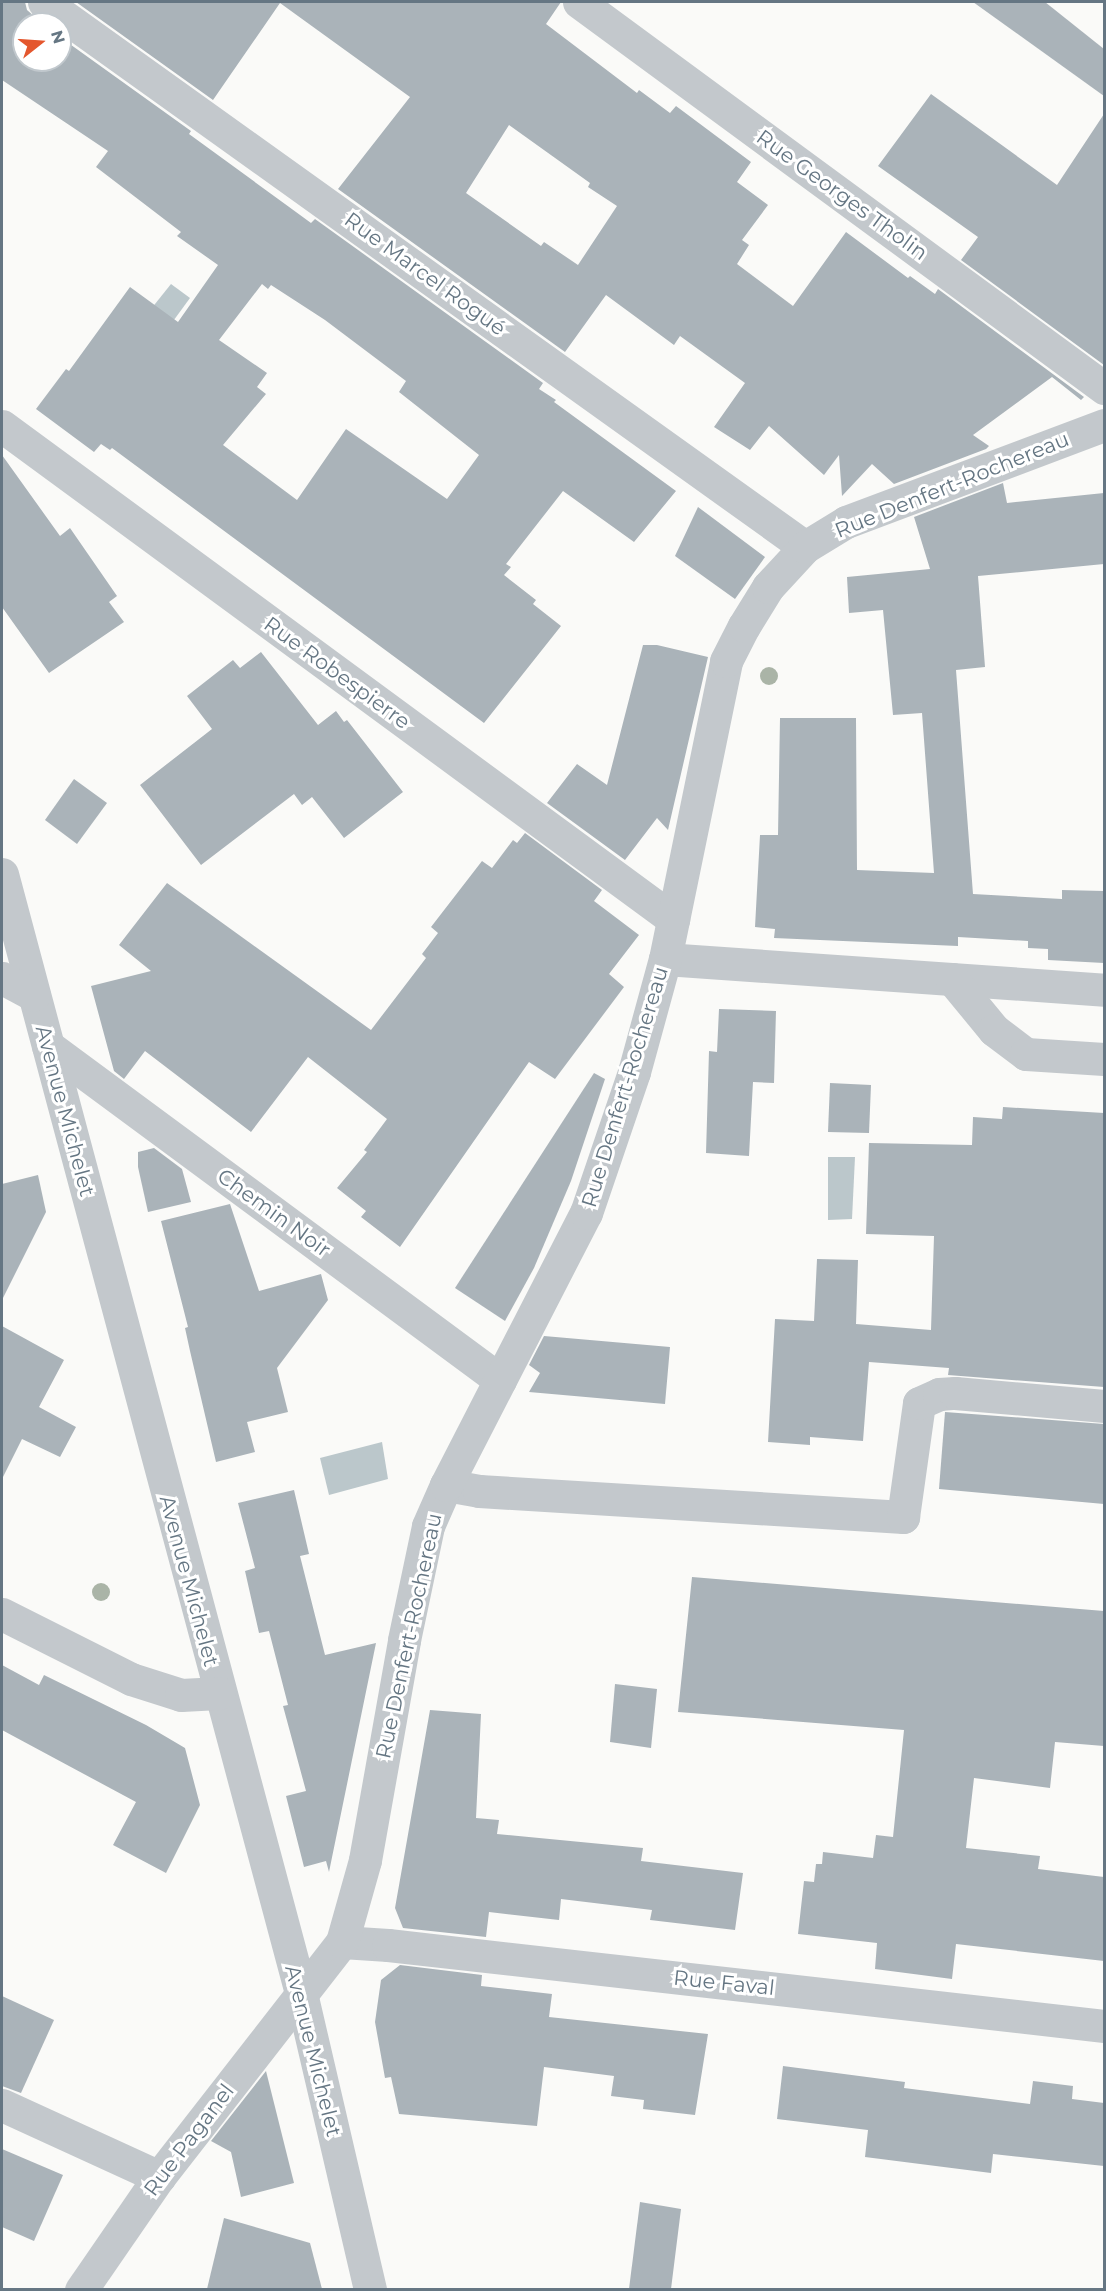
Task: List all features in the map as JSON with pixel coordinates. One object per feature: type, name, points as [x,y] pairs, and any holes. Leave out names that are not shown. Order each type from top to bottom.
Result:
[{"type":"street","name":"Rue Marcel Rogué","points":[[44,2],[805,547]]},
{"type":"street","name":"Rue Georges Tholin","points":[[579,2],[1104,388]]},
{"type":"street","name":"Rue Denfert-Rochereau","points":[[301,1993],[342,1942],[365,1860],[404,1640],[428,1526],[446,1485],[586,1213],[634,1072],[665,959],[726,661],[768,587],[805,547],[846,522],[1104,425]]},
{"type":"street","name":"Rue Robespierre","points":[[2,426],[673,919]]},
{"type":"street","name":"Avenue Michelet","points":[[2,874],[8,924],[34,995],[48,1046],[301,1993],[370,2289]]},
{"type":"street","points":[[665,959],[1104,990]]},
{"type":"street","points":[[2,978],[34,995]]},
{"type":"street","points":[[952,979],[994,1030],[1026,1054],[1104,1059]]},
{"type":"street","name":"Chemin Noir","points":[[48,1046],[500,1380]]},
{"type":"street","points":[[446,1485],[478,1491],[903,1517],[918,1403],[939,1394],[955,1393],[1104,1406]]},
{"type":"street","points":[[2,1614],[131,1679],[181,1695],[219,1693]]},
{"type":"street","name":"Rue Faval","points":[[342,1942],[388,1945],[1104,2026]]},
{"type":"street","name":"Rue Paganel","points":[[81,2289],[159,2177],[301,1993]]},
{"type":"street","points":[[2,2105],[159,2177]]},
{"type":"shaded area","points":[[171,284],[190,298],[160,339],[143,319]]},
{"type":"shaded area","points":[[828,1157],[855,1157],[852,1219],[828,1220]]},
{"type":"shaded area","points":[[382,1442],[388,1479],[329,1495],[320,1458]]},
{"type":"building","points":[[2,2],[25,2],[29,12],[12,12],[12,72],[72,72],[72,46],[191,131],[189,134],[311,223],[315,219],[543,383],[539,389],[556,400],[554,402],[676,491],[634,542],[563,491],[506,564],[511,567],[504,575],[536,600],[533,604],[561,626],[484,723],[112,448],[110,450],[101,444],[94,452],[36,409],[66,369],[69,371],[130,287],[178,322],[218,265],[177,236],[181,232],[96,167],[108,151],[2,80]],"holes":[[[262,284],[268,289],[271,285],[325,320],[406,381],[399,392],[479,455],[447,499],[346,429],[297,500],[223,445],[266,394],[257,387],[267,373],[219,340]]]},
{"type":"building","points":[[76,2],[561,2],[546,24],[637,93],[639,90],[670,113],[676,106],[751,162],[737,182],[768,205],[742,240],[749,245],[737,264],[793,306],[846,232],[908,278],[910,276],[935,294],[938,289],[1084,397],[1081,400],[1052,377],[973,435],[989,446],[986,449],[894,484],[872,464],[842,496],[839,455],[824,475],[769,426],[750,450],[714,427],[745,383],[680,336],[674,345],[606,295],[565,352],[338,189],[410,97],[280,3],[213,100]],"holes":[[[509,125],[590,183],[588,187],[617,206],[578,265],[544,242],[541,246],[466,193]]]},
{"type":"building","points":[[973,2],[1045,2],[1104,49],[1104,96]]},
{"type":"building","points":[[931,94],[1057,185],[1104,114],[1104,365],[961,260],[978,237],[878,166]]},
{"type":"building","points":[[2,455],[60,536],[70,528],[117,596],[109,602],[124,622],[49,673],[2,607]]},
{"type":"building","points":[[1003,483],[1007,503],[1104,493],[1104,564],[978,576],[985,667],[956,670],[973,894],[1062,899],[1062,890],[1104,891],[1104,963],[1048,960],[1048,949],[1028,948],[1028,941],[958,937],[958,946],[774,938],[775,929],[755,927],[760,835],[778,835],[780,718],[856,718],[857,870],[934,873],[922,713],[893,715],[883,610],[849,613],[847,577],[930,569],[914,517]]},
{"type":"building","points":[[698,507],[765,557],[735,599],[675,556]]},
{"type":"building","points":[[643,645],[657,645],[708,657],[668,830],[657,818],[625,860],[547,803],[577,764],[607,785]]},
{"type":"building","points":[[261,652],[318,725],[336,711],[344,722],[347,720],[403,792],[344,838],[312,797],[302,805],[294,794],[201,865],[140,785],[212,729],[187,696],[233,660],[240,668]]},
{"type":"building","points":[[74,779],[107,803],[77,844],[45,820]]},
{"type":"building","points":[[525,833],[602,890],[594,901],[639,935],[609,974],[624,987],[555,1079],[529,1062],[400,1247],[361,1217],[366,1211],[337,1188],[367,1152],[364,1150],[387,1119],[308,1057],[251,1132],[145,1051],[124,1079],[114,1071],[91,986],[151,971],[119,945],[167,883],[371,1030],[426,958],[422,954],[438,933],[431,927],[482,861],[492,868],[513,840],[517,843]]},
{"type":"building","points":[[719,1009],[776,1011],[774,1083],[753,1082],[749,1156],[706,1153],[709,1051],[717,1052]]},
{"type":"building","points":[[594,1073],[605,1079],[571,1181],[534,1268],[505,1321],[455,1288]]},
{"type":"building","points":[[830,1083],[871,1085],[869,1133],[828,1132]]},
{"type":"building","points":[[1003,1107],[1104,1113],[1104,1387],[948,1375],[949,1368],[869,1362],[863,1441],[810,1437],[810,1445],[768,1442],[775,1319],[814,1321],[817,1259],[858,1260],[856,1324],[931,1330],[934,1236],[866,1234],[869,1143],[972,1145],[973,1117],[1002,1119]]},
{"type":"building","points":[[154,1148],[182,1169],[191,1202],[148,1212],[138,1167],[138,1152]]},
{"type":"building","points":[[38,1175],[46,1212],[2,1300],[2,1184]]},
{"type":"building","points":[[230,1204],[259,1291],[321,1274],[328,1300],[277,1368],[288,1412],[247,1422],[255,1452],[216,1462],[185,1328],[188,1327],[161,1221]]},
{"type":"building","points":[[2,1326],[64,1360],[39,1407],[76,1427],[60,1457],[22,1439],[2,1479]]},
{"type":"building","points":[[544,1336],[670,1347],[665,1404],[529,1392],[540,1373],[529,1365]]},
{"type":"building","points":[[945,1412],[1104,1424],[1104,1504],[939,1489]]},
{"type":"building","points":[[294,1490],[309,1554],[300,1556],[325,1655],[376,1643],[329,1872],[326,1861],[304,1867],[286,1796],[306,1791],[283,1706],[288,1705],[269,1631],[259,1633],[245,1571],[255,1568],[238,1503]]},
{"type":"building","points":[[692,1577],[1104,1611],[1104,1746],[1055,1742],[1050,1788],[974,1778],[966,1848],[1040,1856],[1038,1869],[1104,1877],[1104,1961],[956,1944],[952,1979],[875,1969],[877,1943],[798,1934],[804,1881],[814,1882],[816,1864],[822,1864],[823,1852],[873,1858],[876,1835],[893,1837],[904,1730],[678,1712]]},
{"type":"building","points":[[2,1665],[39,1685],[44,1675],[146,1725],[185,1748],[200,1805],[166,1873],[113,1845],[136,1802],[2,1730]]},
{"type":"building","points":[[615,1684],[657,1689],[651,1748],[610,1742]]},
{"type":"building","points":[[430,1710],[481,1714],[476,1818],[499,1820],[497,1834],[643,1848],[641,1861],[743,1873],[735,1930],[650,1920],[652,1910],[561,1899],[559,1920],[489,1912],[486,1937],[403,1928],[395,1908]]},
{"type":"building","points":[[400,1965],[482,1975],[481,1986],[552,1994],[549,2017],[708,2034],[695,2115],[643,2109],[644,2100],[611,2096],[614,2076],[544,2067],[537,2126],[399,2114],[391,2077],[385,2078],[375,2022],[381,1980]]},
{"type":"building","points":[[2,1996],[54,2020],[21,2093],[2,2086]]},
{"type":"building","points":[[783,2066],[905,2082],[904,2088],[1030,2104],[1033,2081],[1073,2086],[1072,2099],[1104,2103],[1104,2166],[993,2154],[991,2173],[865,2157],[868,2130],[777,2119]]},
{"type":"building","points":[[266,2071],[294,2183],[241,2197],[231,2152],[211,2141]]},
{"type":"building","points":[[2,2149],[63,2175],[34,2241],[2,2227]]},
{"type":"building","points":[[640,2202],[681,2209],[671,2289],[629,2289]]},
{"type":"building","points":[[224,2218],[310,2243],[322,2289],[207,2289]]}]
